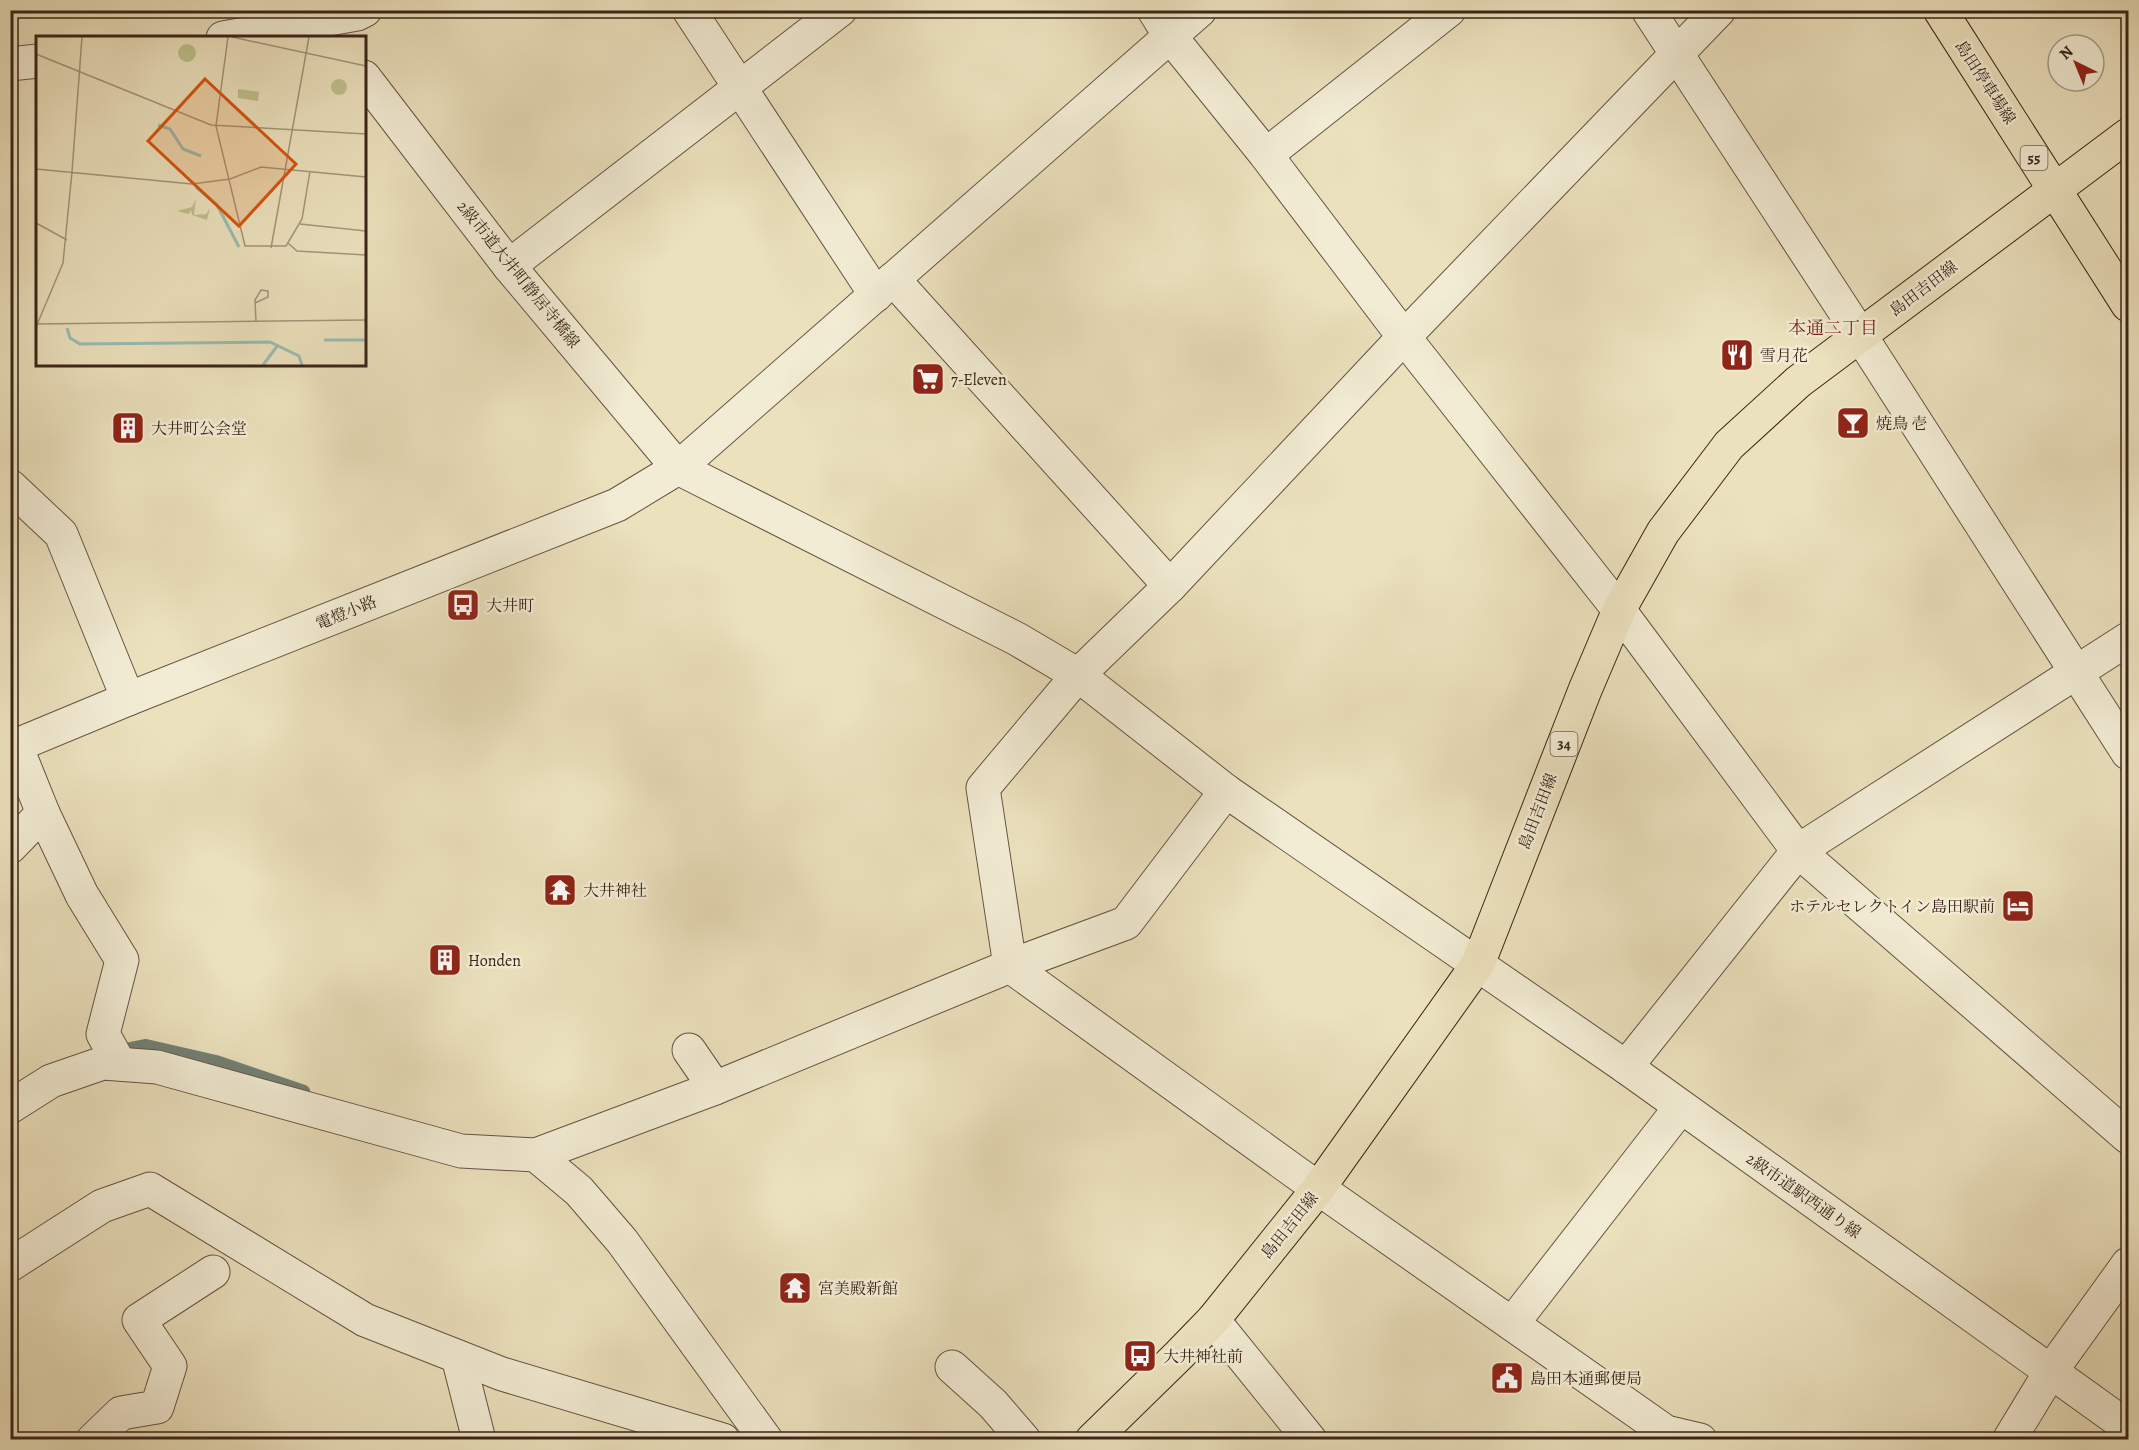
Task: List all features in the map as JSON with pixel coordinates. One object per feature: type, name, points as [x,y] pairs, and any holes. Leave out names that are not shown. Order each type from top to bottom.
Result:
[{"type":"main road","name":"島田停車場線","points":[[1940,10],[2128,305]]},
{"type":"main road","name":"島田吉田線","points":[[1092,1440],[1213,1320],[1318,1189],[1478,964],[1584,690],[1619,610],[1663,532],[1730,445],[1798,382],[2128,135]]},
{"type":"street","points":[[236,36],[324,22],[357,15],[365,10]]},
{"type":"street","points":[[688,10],[739,89],[885,287],[1170,586]]},
{"type":"street","points":[[509,266],[840,10]]},
{"type":"street","name":"電燈小路","points":[[13,747],[617,505],[678,468],[885,287],[1162,23],[1200,10]]},
{"type":"street","points":[[1266,155],[1449,10]]},
{"type":"street","points":[[1648,10],[2128,753]]},
{"type":"street","points":[[1700,1440],[1666,1432],[1318,1189],[1010,966],[983,788],[1078,675],[1170,586],[1719,10]]},
{"type":"street","points":[[1162,23],[1266,155],[1404,338],[1619,610],[1798,851],[2128,1137]]},
{"type":"street","points":[[10,64],[36,61]]},
{"type":"street","name":"2級市道大井町静居寺橋線","points":[[366,79],[509,266],[678,468]]},
{"type":"street","name":"2級市道駅西通り線","points":[[678,468],[1017,639],[1078,675],[1226,791],[1626,1067],[1680,1108],[2128,1427]]},
{"type":"street","points":[[10,486],[61,534],[128,699]]},
{"type":"street","points":[[1626,1067],[1798,851],[2128,639]]},
{"type":"street","points":[[13,747],[82,895],[122,960],[110,1048]]},
{"type":"street","points":[[10,1107],[51,1081],[103,1064],[157,1066],[461,1151],[536,1155],[715,1088],[1010,966],[1126,922],[1226,791]]},
{"type":"street","points":[[10,847],[43,813]]},
{"type":"street","points":[[689,1050],[715,1088]]},
{"type":"street","points":[[1512,1324],[1680,1108]]},
{"type":"street","points":[[536,1155],[579,1191],[622,1241],[766,1440]]},
{"type":"street","points":[[10,1265],[102,1206],[150,1189],[366,1320],[502,1374],[723,1440]]},
{"type":"street","points":[[2009,1440],[2051,1371],[2128,1264]]},
{"type":"street","points":[[93,1440],[121,1413],[157,1407],[170,1366],[139,1320],[213,1272]]},
{"type":"street","points":[[1213,1320],[1310,1440]]},
{"type":"street","points":[[458,1357],[479,1440]]},
{"type":"street","points":[[952,1367],[993,1404],[1024,1440]]},
{"type":"waterway","points":[[116,1051],[146,1045],[216,1061],[304,1091]]},
{"type":"place","name":"雪月花","points":[[1737,355]]},
{"type":"place","name":"7-Eleven","points":[[928,379]]},
{"type":"place","name":"焼鳥 壱","points":[[1853,423]]},
{"type":"place","name":"大井町公会堂","points":[[128,428]]},
{"type":"place","name":"大井町","points":[[463,605]]},
{"type":"place","name":"大井神社","points":[[560,890]]},
{"type":"place","name":"ホテルセレクトイン島田駅前","points":[[2018,906]]},
{"type":"place","name":"Honden","points":[[445,960]]},
{"type":"place","name":"宮美殿新館","points":[[795,1288]]},
{"type":"place","name":"大井神社前","points":[[1140,1356]]},
{"type":"place","name":"島田本通郵便局","points":[[1507,1378]]},
{"type":"district","name":"本通二丁目","points":[[1833,328]]}]
